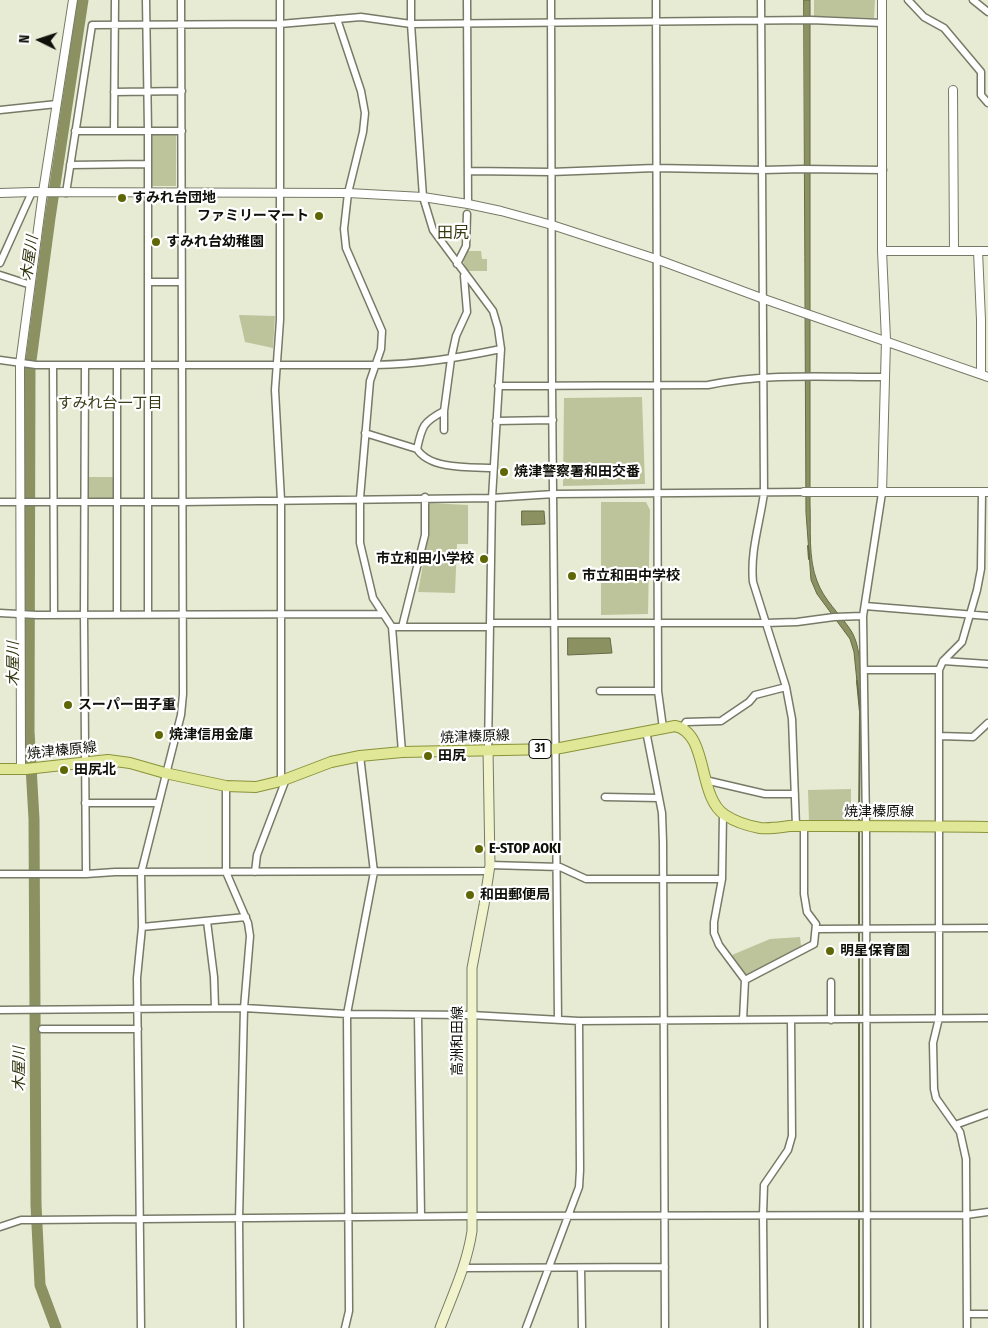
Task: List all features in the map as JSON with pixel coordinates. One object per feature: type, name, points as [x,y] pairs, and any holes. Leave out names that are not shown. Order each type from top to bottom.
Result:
[{"type":"main road","name":"焼津榛原線","points":[[0,769],[24,769],[108,760],[130,763],[165,773],[226,786],[256,787],[284,780],[331,762],[360,756],[402,752],[555,749],[663,728],[682,728]]},
{"type":"main road","points":[[682,728],[690,734],[697,749],[709,794],[715,806],[723,814]]},
{"type":"main road","name":"高洲和田線","points":[[440,1328],[469,1250],[472,1216],[472,968],[490,868],[488,750]]},
{"type":"main road","name":"焼津榛原線","points":[[723,814],[750,826],[762,828],[800,826],[988,826]]},
{"type":"street","points":[[24,769],[24,614],[20,502],[20,364],[73,0]]},
{"type":"street","points":[[114,131],[115,0]]},
{"type":"street","points":[[146,0],[148,131],[148,614]]},
{"type":"street","points":[[141,1328],[137,978],[142,928],[141,873],[181,715],[183,694],[182,91],[180,0]]},
{"type":"street","points":[[255,872],[257,855],[284,780],[281,500],[275,390],[280,320],[280,0]]},
{"type":"street","points":[[411,0],[423,197],[433,230],[492,312],[498,328],[501,349],[492,498],[488,750]]},
{"type":"street","points":[[466,0],[468,204]]},
{"type":"street","points":[[551,0],[552,420],[558,1020]]},
{"type":"street","points":[[656,0],[658,690],[663,728]]},
{"type":"street","points":[[745,980],[814,944],[817,929],[816,924],[807,912],[804,894],[800,826],[795,794],[792,719],[786,688],[753,582],[752,568],[753,551],[764,493],[761,0]]},
{"type":"street","points":[[867,1328],[862,1215],[867,1019],[863,616],[882,493],[886,340],[882,251],[882,0]]},
{"type":"street","points":[[908,0],[924,17],[944,28],[982,72],[981,95],[988,102]]},
{"type":"street","points":[[973,0],[988,12]]},
{"type":"street","points":[[65,193],[92,25],[280,24],[361,17],[411,24],[811,20],[882,23]]},
{"type":"street","points":[[337,19],[361,91],[364,112],[363,132],[348,194],[344,230],[346,248],[382,331],[381,349],[370,381],[360,498],[360,543],[373,598],[392,628],[402,752]]},
{"type":"street","points":[[982,72],[988,68]]},
{"type":"street","points":[[953,90],[954,251]]},
{"type":"street","points":[[114,92],[182,91]]},
{"type":"street","points":[[0,110],[57,104]]},
{"type":"street","points":[[75,131],[182,131]]},
{"type":"street","points":[[70,164],[147,164]]},
{"type":"street","points":[[468,171],[551,172],[655,168],[883,170]]},
{"type":"street","points":[[0,263],[32,192]]},
{"type":"street","points":[[0,193],[348,194],[423,197],[468,204],[552,225],[656,259],[764,299],[815,315],[984,375],[984,320],[978,251]]},
{"type":"street","points":[[457,264],[466,246],[467,214]]},
{"type":"street","points":[[882,251],[988,251]]},
{"type":"street","points":[[444,430],[444,411],[451,359],[459,330],[467,312],[464,274]]},
{"type":"street","points":[[0,275],[31,285]]},
{"type":"street","points":[[148,282],[181,282]]},
{"type":"street","points":[[0,360],[36,365],[375,366],[451,359],[501,349]]},
{"type":"street","points":[[53,365],[54,615]]},
{"type":"street","points":[[85,365],[86,874]]},
{"type":"street","points":[[117,365],[117,614]]},
{"type":"street","points":[[498,386],[708,385],[734,380],[763,378],[814,376],[885,377]]},
{"type":"street","points":[[444,411],[428,420],[421,432],[417,449],[421,456],[451,467],[493,468]]},
{"type":"street","points":[[496,421],[552,420]]},
{"type":"street","points":[[365,433],[417,449]]},
{"type":"street","points":[[0,502],[182,502],[425,497],[492,498],[554,494],[985,492],[985,534],[981,569],[971,613],[962,642],[942,661],[938,670],[940,826],[939,1018],[933,1043],[934,1089],[936,1098],[955,1125],[964,1142],[966,1159],[967,1328]]},
{"type":"street","points":[[402,627],[425,535],[425,497]]},
{"type":"street","points":[[865,606],[971,613],[988,616]]},
{"type":"street","points":[[0,613],[37,615],[383,614]]},
{"type":"street","points":[[392,628],[554,624],[766,623],[863,616]]},
{"type":"street","points":[[942,661],[988,664]]},
{"type":"street","points":[[865,670],[938,670]]},
{"type":"street","points":[[682,728],[686,722],[721,721],[749,702],[755,695],[786,688]]},
{"type":"street","points":[[600,691],[658,690]]},
{"type":"street","points":[[939,736],[973,737],[988,723]]},
{"type":"street","points":[[646,731],[659,798],[663,842],[665,1328]]},
{"type":"street","points":[[345,1328],[349,1311],[347,1014],[374,872],[360,756]]},
{"type":"street","points":[[706,780],[765,794],[795,794]]},
{"type":"street","points":[[226,786],[226,872],[246,917],[250,936],[244,1008],[239,1219],[240,1328]]},
{"type":"street","points":[[605,798],[659,798]]},
{"type":"street","points":[[85,803],[158,802]]},
{"type":"street","points":[[723,814],[722,879],[714,922],[714,933],[719,945],[745,980],[743,1020]]},
{"type":"street","points":[[0,874],[374,872],[557,866],[586,879],[722,879]]},
{"type":"street","points":[[142,928],[246,917]]},
{"type":"street","points":[[207,921],[214,977],[215,1008]]},
{"type":"street","points":[[817,929],[988,928]]},
{"type":"street","points":[[831,982],[831,1020]]},
{"type":"street","points":[[0,1010],[244,1008],[347,1014],[471,1014],[558,1020],[988,1018]]},
{"type":"street","points":[[418,1015],[422,1216]]},
{"type":"street","points":[[526,1328],[579,1187],[579,1020]]},
{"type":"street","points":[[764,1328],[764,1185],[788,1150],[792,1136],[791,1020]]},
{"type":"street","points":[[42,1029],[138,1029]]},
{"type":"street","points":[[955,1125],[988,1113]]},
{"type":"street","points":[[0,1227],[21,1220],[422,1216],[966,1215],[988,1212]]},
{"type":"street","points":[[463,1268],[665,1267]]},
{"type":"street","points":[[581,1268],[582,1328]]},
{"type":"street","points":[[967,1314],[988,1314]]},
{"type":"shaded area","points":[[804,0],[810,0],[811,553],[814,572],[820,588],[854,637],[860,669],[860,712],[854,652],[850,639],[817,594],[811,580],[806,513]]},
{"type":"shaded area","points":[[814,0],[875,0],[874,18],[814,16]]},
{"type":"shaded area","points":[[176,133],[176,186],[149,186],[149,134]]},
{"type":"shaded area","points":[[467,251],[481,251],[482,259],[487,259],[487,271],[467,271],[463,261]]},
{"type":"shaded area","points":[[239,315],[275,316],[273,348],[245,342]]},
{"type":"shaded area","points":[[642,397],[645,484],[563,486],[564,398]]},
{"type":"shaded area","points":[[88,477],[115,477],[115,500],[88,500]]},
{"type":"shaded area","points":[[601,502],[646,502],[650,510],[648,614],[601,615]]},
{"type":"shaded area","points":[[429,503],[468,505],[468,544],[457,544],[455,593],[418,592],[429,531]]},
{"type":"shaded area","points":[[522,511],[544,511],[545,524],[522,525]]},
{"type":"shaded area","points":[[568,638],[610,638],[612,653],[568,655]]},
{"type":"shaded area","points":[[851,789],[851,822],[809,822],[808,790]]},
{"type":"shaded area","points":[[800,937],[801,946],[746,975],[732,955],[770,939]]},
{"type":"waterway","name":"木屋川","points":[[56,1328],[40,1285],[36,1205],[34,819],[29,731],[30,368],[50,218],[83,0]]},
{"type":"waterway","points":[[808,546],[809,559]]},
{"type":"waterway","points":[[857,681],[860,712],[859,823]]},
{"type":"waterway","points":[[859,830],[859,1213]]},
{"type":"waterway","points":[[859,1218],[859,1328]]},
{"type":"place","name":"すみれ台団地","points":[[122,198]]},
{"type":"place","name":"ファミリーマート","points":[[319,216]]},
{"type":"place","name":"すみれ台幼稚園","points":[[156,242]]},
{"type":"place","name":"焼津警察署和田交番","points":[[504,472]]},
{"type":"place","name":"市立和田小学校","points":[[484,559]]},
{"type":"place","name":"市立和田中学校","points":[[572,576]]},
{"type":"place","name":"スーパー田子重","points":[[68,705]]},
{"type":"place","name":"焼津信用金庫","points":[[159,735]]},
{"type":"place","name":"田尻","points":[[428,756]]},
{"type":"place","name":"田尻北","points":[[64,770]]},
{"type":"place","name":"E-STOP AOKI","points":[[479,849]]},
{"type":"place","name":"和田郵便局","points":[[470,895]]},
{"type":"place","name":"明星保育園","points":[[830,951]]},
{"type":"district","name":"田尻","points":[[453,234]]},
{"type":"district","name":"すみれ台一丁目","points":[[110,404]]}]
